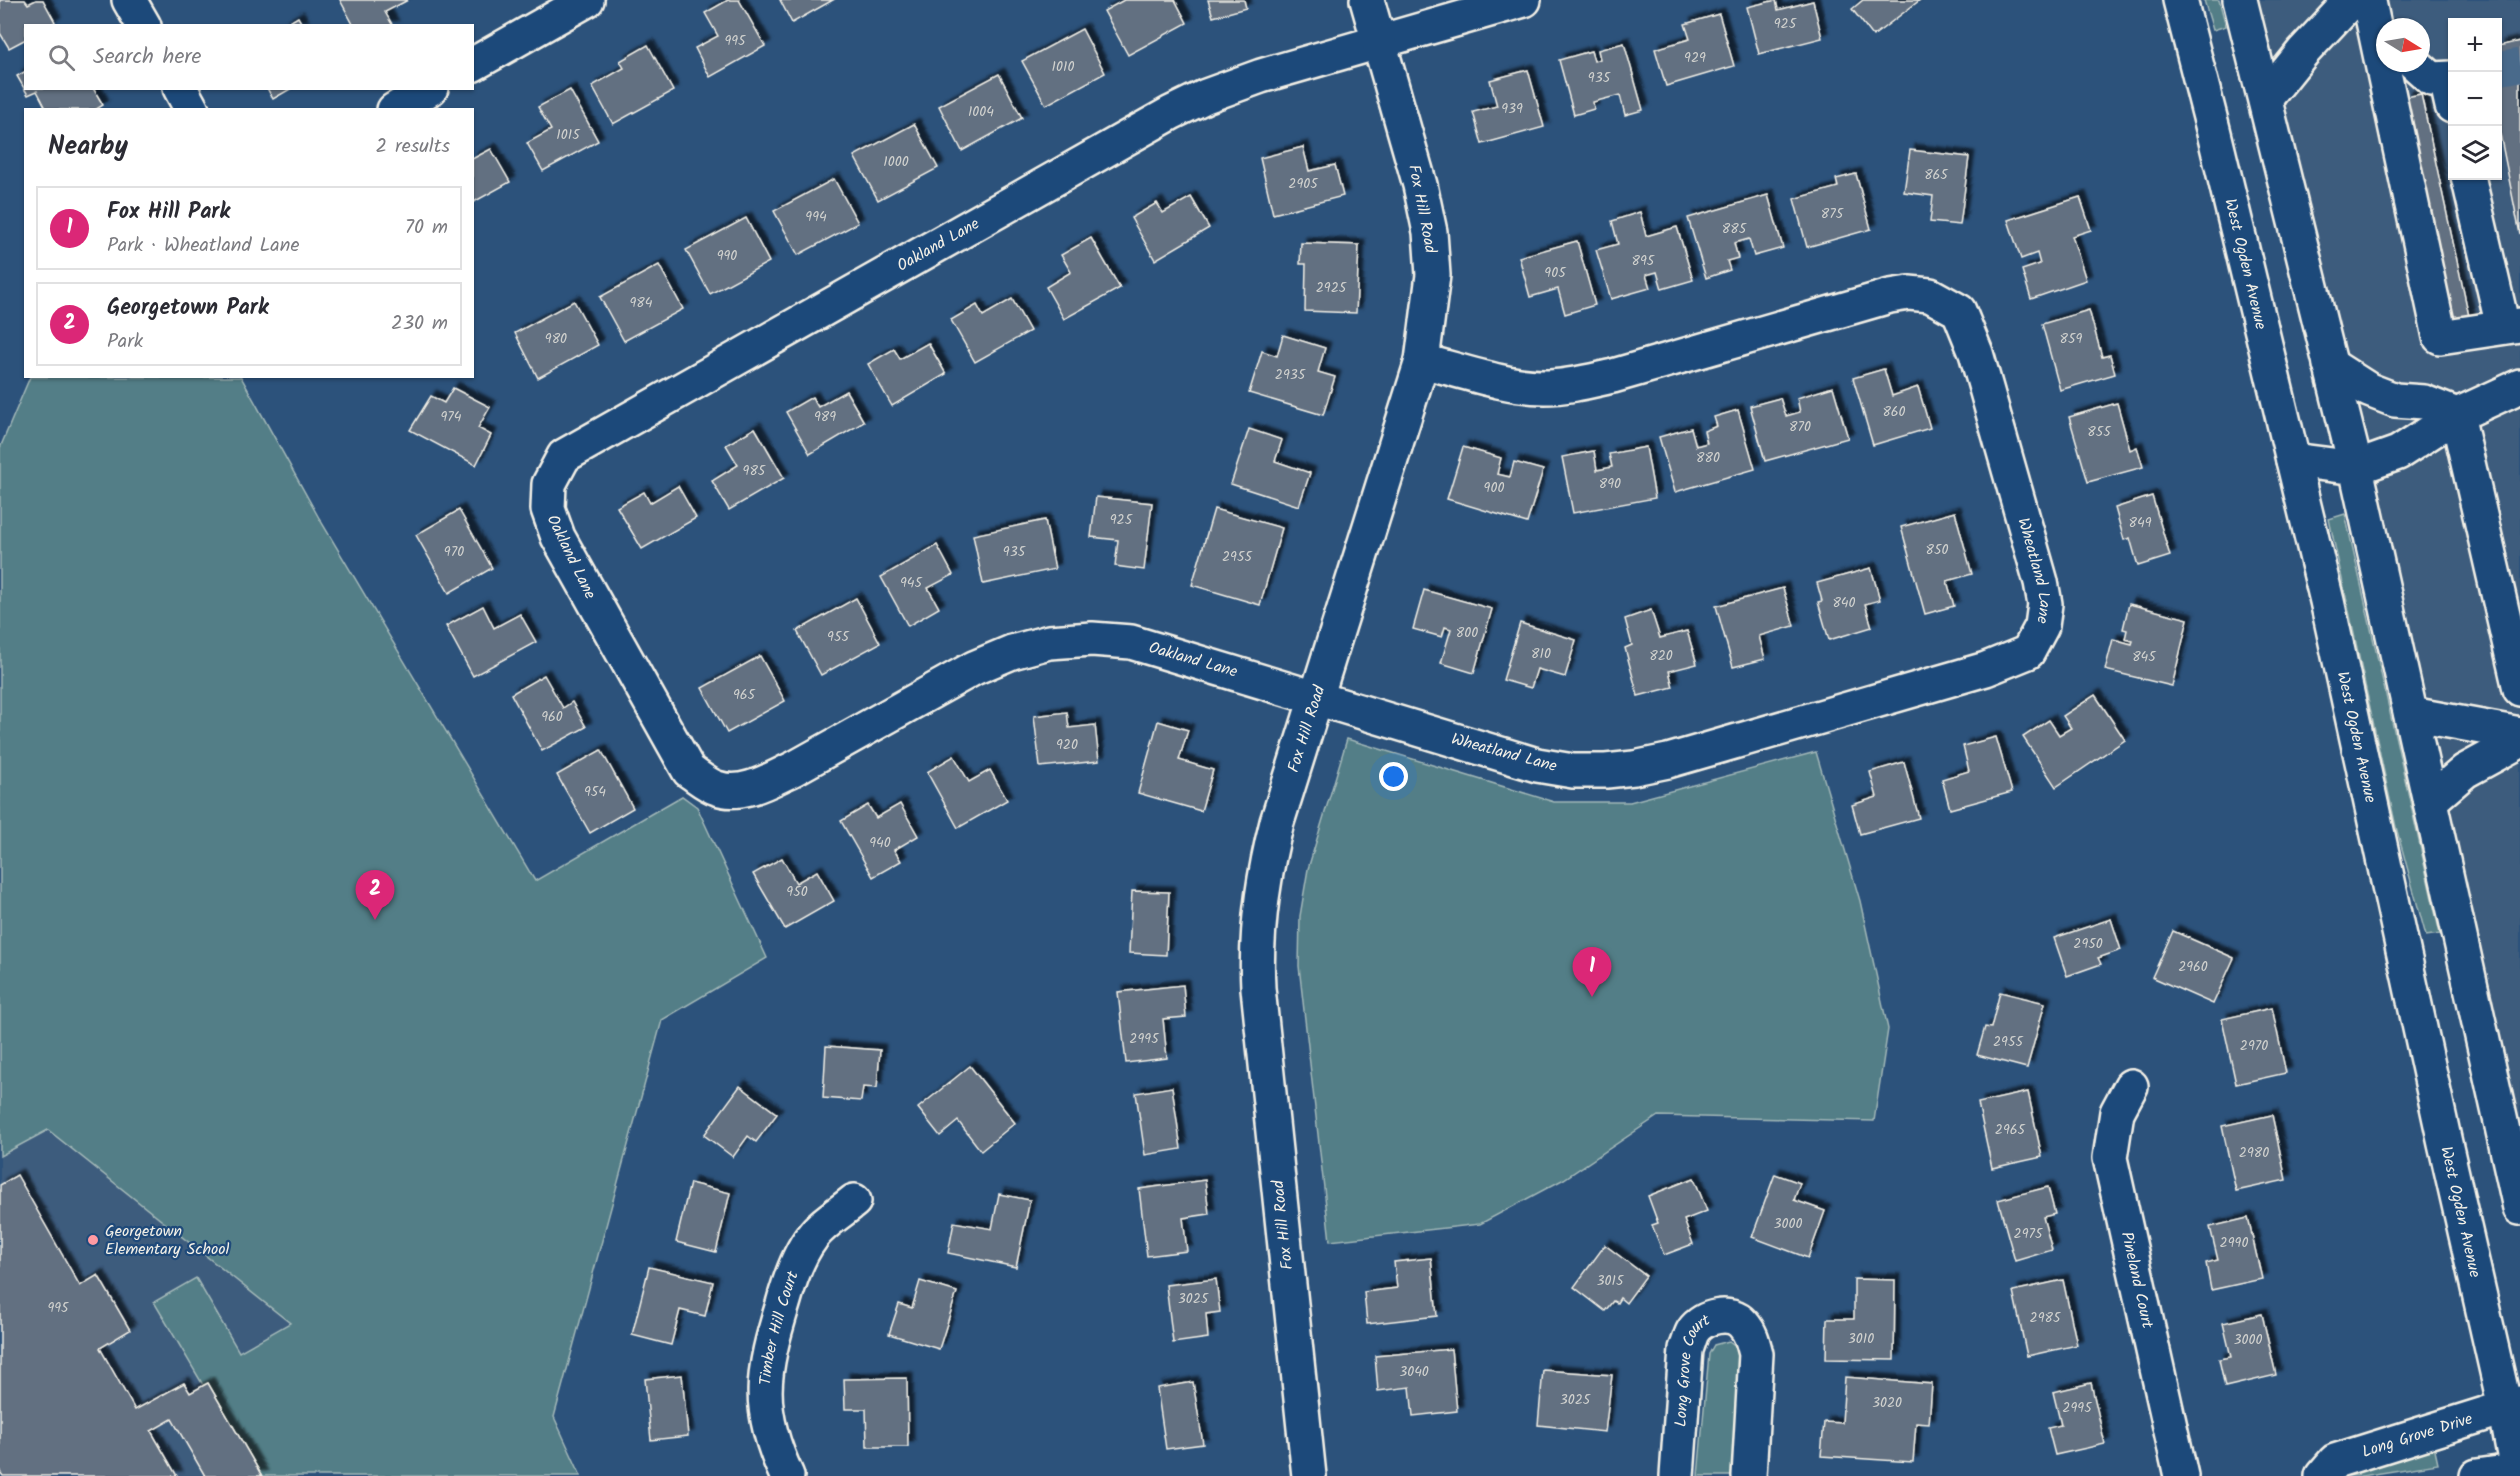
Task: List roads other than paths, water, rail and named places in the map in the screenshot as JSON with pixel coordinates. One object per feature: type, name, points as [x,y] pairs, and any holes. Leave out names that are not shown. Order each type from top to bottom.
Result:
[{"type":"street","points":[[129,0],[143,24]]},
{"type":"street","points":[[474,64],[587,0]]},
{"type":"street","name":"Fox Hill Road","points":[[1309,1476],[1257,961],[1259,915],[1268,858],[1315,697],[1422,361],[1434,275],[1430,232],[1420,186],[1367,0]]},
{"type":"street","name":"Oakland Lane","points":[[1315,697],[1131,642],[1092,639],[1049,642],[1012,651],[974,668],[793,770],[764,783],[743,790],[717,789],[689,771],[567,556],[548,509],[549,484],[564,456],[1171,113],[1206,96],[1261,76],[1524,0]]},
{"type":"street","name":"West Ogden Avenue","points":[[2180,0],[2327,601],[2424,1051],[2513,1405],[2519,1472]]},
{"type":"street","points":[[2240,0],[2356,468],[2430,801],[2510,1117],[2520,1208]]},
{"type":"street","points":[[2266,98],[2302,52],[2360,2]]},
{"type":"street","points":[[2360,2],[2384,18]]},
{"type":"street","points":[[2360,2],[2440,337],[2511,326],[2469,180]]},
{"type":"street","points":[[2424,72],[2448,87]]},
{"type":"street","points":[[181,90],[191,108]]},
{"type":"street","points":[[396,108],[428,90]]},
{"type":"street","name":"Wheatland Lane","points":[[1315,697],[1537,765],[1573,771],[1606,771],[1668,761],[1986,669],[2028,652],[2042,626],[2045,604],[2041,582],[1976,353],[1959,311],[1930,295],[1910,293],[1890,296],[1613,376],[1570,385],[1542,387],[1502,381],[1422,361]]},
{"type":"street","points":[[2330,364],[2368,390],[2395,400],[2424,402],[2457,415]]},
{"type":"street","points":[[2293,460],[2356,468],[2398,453],[2457,415],[2520,386]]},
{"type":"street","points":[[2457,415],[2520,689]]},
{"type":"street","points":[[2411,714],[2520,734]]},
{"type":"street","points":[[2430,801],[2465,771],[2520,741]]},
{"type":"street","name":"Pineland Court","points":[[2131,1086],[2117,1112],[2112,1139],[2112,1172],[2181,1476]]},
{"type":"street","name":"Timber Hill Court","points":[[787,1476],[771,1435],[765,1406],[768,1351],[788,1286],[812,1236],[854,1201]]},
{"type":"street","name":"Long Grove Court","points":[[1677,1476],[1686,1349],[1694,1330],[1707,1318],[1725,1316],[1741,1321],[1752,1335],[1756,1354],[1749,1476]]},
{"type":"street","name":"Long Grove Drive","points":[[2322,1476],[2335,1461],[2513,1405]]},
{"type":"street","points":[[2477,1476],[2519,1472]]},
{"type":"tunnel","points":[[2502,68],[2520,65]]},
{"type":"place","name":"Georgetown Park","points":[[375,920]]},
{"type":"place","name":"Fox Hill Park","points":[[1592,997]]},
{"type":"place","name":"Georgetown Elementary School","points":[[93,1240]]}]
